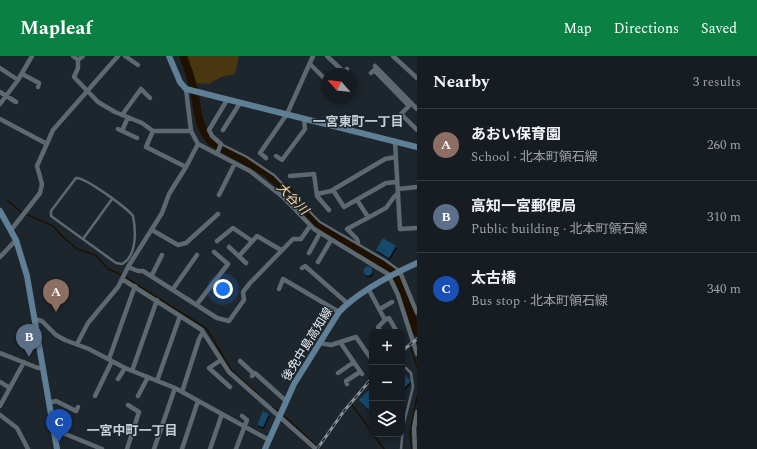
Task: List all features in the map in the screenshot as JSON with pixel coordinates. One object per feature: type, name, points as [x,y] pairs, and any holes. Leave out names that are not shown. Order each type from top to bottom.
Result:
[{"type":"main road","points":[[169,56],[180,82],[186,89],[240,104],[417,147]]},
{"type":"main road","points":[[0,211],[16,240],[26,270],[57,449]]},
{"type":"main road","name":"後免中島高知線","points":[[265,449],[286,401],[319,343],[339,312],[347,303],[391,276],[417,264]]},
{"type":"street","points":[[0,104],[22,74],[32,56]]},
{"type":"street","points":[[73,56],[78,60]]},
{"type":"street","points":[[78,60],[83,56]]},
{"type":"street","points":[[11,230],[40,193],[42,184],[37,166],[53,130],[88,92],[118,56]]},
{"type":"street","points":[[125,56],[138,65]]},
{"type":"street","points":[[266,158],[260,153],[286,114],[313,56]]},
{"type":"street","points":[[327,56],[338,68]]},
{"type":"street","points":[[393,56],[417,78]]},
{"type":"street","points":[[78,60],[78,68],[74,77],[98,102],[128,118],[142,123],[153,132],[191,131]]},
{"type":"street","points":[[310,64],[321,75]]},
{"type":"street","points":[[375,66],[417,109]]},
{"type":"street","points":[[0,68],[18,80]]},
{"type":"street","points":[[371,73],[374,70],[409,106],[401,114],[417,130]]},
{"type":"street","points":[[22,74],[39,83],[38,87]]},
{"type":"street","points":[[122,115],[141,89],[150,98]]},
{"type":"street","points":[[186,89],[191,131],[198,144],[250,171],[283,197],[310,226],[391,276],[417,354]]},
{"type":"street","points":[[0,92],[16,102]]},
{"type":"street","points":[[217,154],[221,144],[212,136],[209,130],[227,100]]},
{"type":"street","points":[[223,130],[240,104]]},
{"type":"street","points":[[128,118],[120,130],[137,138]]},
{"type":"street","points":[[0,119],[47,144]]},
{"type":"street","points":[[276,156],[282,160],[305,128],[304,119]]},
{"type":"street","points":[[153,132],[146,147],[186,167]]},
{"type":"street","points":[[395,142],[400,229],[417,228]]},
{"type":"street","points":[[77,344],[88,322],[118,287],[128,267],[162,213],[169,194],[198,144]]},
{"type":"street","points":[[317,194],[333,190],[385,159],[396,158]]},
{"type":"street","points":[[220,195],[235,163]]},
{"type":"street","points":[[290,176],[314,174],[317,194],[329,210]]},
{"type":"street","points":[[333,190],[344,208],[386,183],[397,182]]},
{"type":"street","points":[[358,243],[357,239],[347,229],[386,208],[398,191],[416,186]]},
{"type":"street","points":[[357,200],[368,217]]},
{"type":"street","points":[[152,230],[178,245],[186,243],[218,214]]},
{"type":"street","points":[[128,267],[152,275],[217,318],[229,321],[244,300],[243,292],[250,283],[292,239],[301,239],[310,226]]},
{"type":"street","points":[[217,241],[233,228],[252,241]]},
{"type":"street","points":[[308,253],[320,233]]},
{"type":"street","points":[[240,256],[257,236],[281,250]]},
{"type":"street","points":[[0,258],[16,240]]},
{"type":"street","points":[[318,262],[331,240]]},
{"type":"street","points":[[229,247],[246,262]]},
{"type":"street","points":[[197,304],[228,264],[214,252]]},
{"type":"street","points":[[152,275],[162,255]]},
{"type":"street","points":[[172,288],[197,255]]},
{"type":"street","points":[[302,268],[305,266],[347,303]]},
{"type":"street","points":[[400,272],[417,313]]},
{"type":"street","points":[[123,277],[203,332],[232,374],[280,414],[316,449]]},
{"type":"street","points":[[279,289],[283,279],[339,312]]},
{"type":"street","points":[[95,396],[110,360],[135,286]]},
{"type":"street","points":[[369,290],[385,320]]},
{"type":"street","points":[[132,371],[157,300]]},
{"type":"street","points":[[380,310],[392,302]]},
{"type":"street","points":[[157,380],[180,316]]},
{"type":"street","points":[[379,329],[385,320],[389,318],[395,329]]},
{"type":"street","points":[[34,319],[42,321],[58,337],[77,344],[124,368],[175,388],[269,440]]},
{"type":"street","points":[[182,392],[199,339],[203,332]]},
{"type":"street","points":[[319,343],[331,345],[356,337],[369,356]]},
{"type":"street","points":[[340,342],[361,373],[346,382],[347,384]]},
{"type":"street","points":[[0,353],[38,368],[43,368]]},
{"type":"street","points":[[221,360],[209,368],[230,387]]},
{"type":"street","points":[[240,361],[253,375],[255,373],[286,401]]},
{"type":"street","points":[[0,406],[24,362]]},
{"type":"street","points":[[338,373],[354,362]]},
{"type":"street","points":[[118,379],[124,368]]},
{"type":"street","points":[[138,396],[148,377]]},
{"type":"street","points":[[0,382],[10,388]]},
{"type":"street","points":[[154,449],[175,388]]},
{"type":"street","points":[[49,403],[56,401],[76,411],[78,407]]},
{"type":"street","points":[[182,449],[198,401]]},
{"type":"street","points":[[127,449],[139,412],[128,405]]},
{"type":"street","points":[[415,449],[414,428],[417,412]]},
{"type":"street","points":[[210,449],[222,414]]},
{"type":"street","points":[[0,415],[17,428],[28,449]]},
{"type":"street","points":[[236,449],[248,420],[242,416]]},
{"type":"street","points":[[54,432],[58,431],[102,449]]},
{"type":"lane","points":[[221,144],[264,168],[285,185],[320,222],[392,264],[400,272]]},
{"type":"lane","points":[[76,178],[83,179],[112,199],[133,216],[134,250],[125,263],[119,264],[53,218],[51,212],[76,178]]},
{"type":"lane","points":[[83,240],[112,199]]},
{"type":"lane","points":[[401,449],[403,427],[413,387],[411,373],[406,368]]},
{"type":"shaded area","points":[[178,56],[239,56],[235,74],[221,77],[209,84],[195,83]]},
{"type":"building","points":[[383,238],[396,246],[389,258],[376,250]]},
{"type":"building","points":[[366,267],[370,267],[372,271],[370,275],[366,275],[364,273],[364,269]]},
{"type":"building","points":[[405,375],[411,381],[405,387]]},
{"type":"building","points":[[369,390],[369,410],[359,400]]},
{"type":"building","points":[[263,411],[269,414],[263,427],[257,425]]},
{"type":"waterway","name":"大谷川","points":[[183,56],[193,86],[198,116],[203,131],[207,137],[213,143],[265,172],[289,192],[323,229],[394,272],[402,287],[417,332]]},
{"type":"waterway","points":[[7,200],[22,213]]},
{"type":"waterway","points":[[28,215],[53,226],[77,249],[95,255],[108,269],[122,275]]},
{"type":"waterway","points":[[125,277],[207,329],[232,371],[263,399]]},
{"type":"waterway","points":[[411,346],[417,367]]},
{"type":"waterway","points":[[412,449],[410,433],[417,396]]},
{"type":"waterway","points":[[352,405],[369,428]]},
{"type":"waterway","points":[[272,407],[279,412]]},
{"type":"waterway","points":[[282,414],[320,449]]},
{"type":"waterway","points":[[375,437],[384,449]]},
{"type":"railway","points":[[405,349],[417,339]]},
{"type":"railway","points":[[317,449],[344,411],[369,382]]},
{"type":"place","name":"あおい保育園","points":[[56,312]]},
{"type":"place","name":"高知一宮郵便局","points":[[29,357]]},
{"type":"place","name":"太古橋","points":[[59,442]]},
{"type":"district","name":"一宮東町一丁目","points":[[358,121]]},
{"type":"district","name":"一宮中町一丁目","points":[[132,430]]}]
